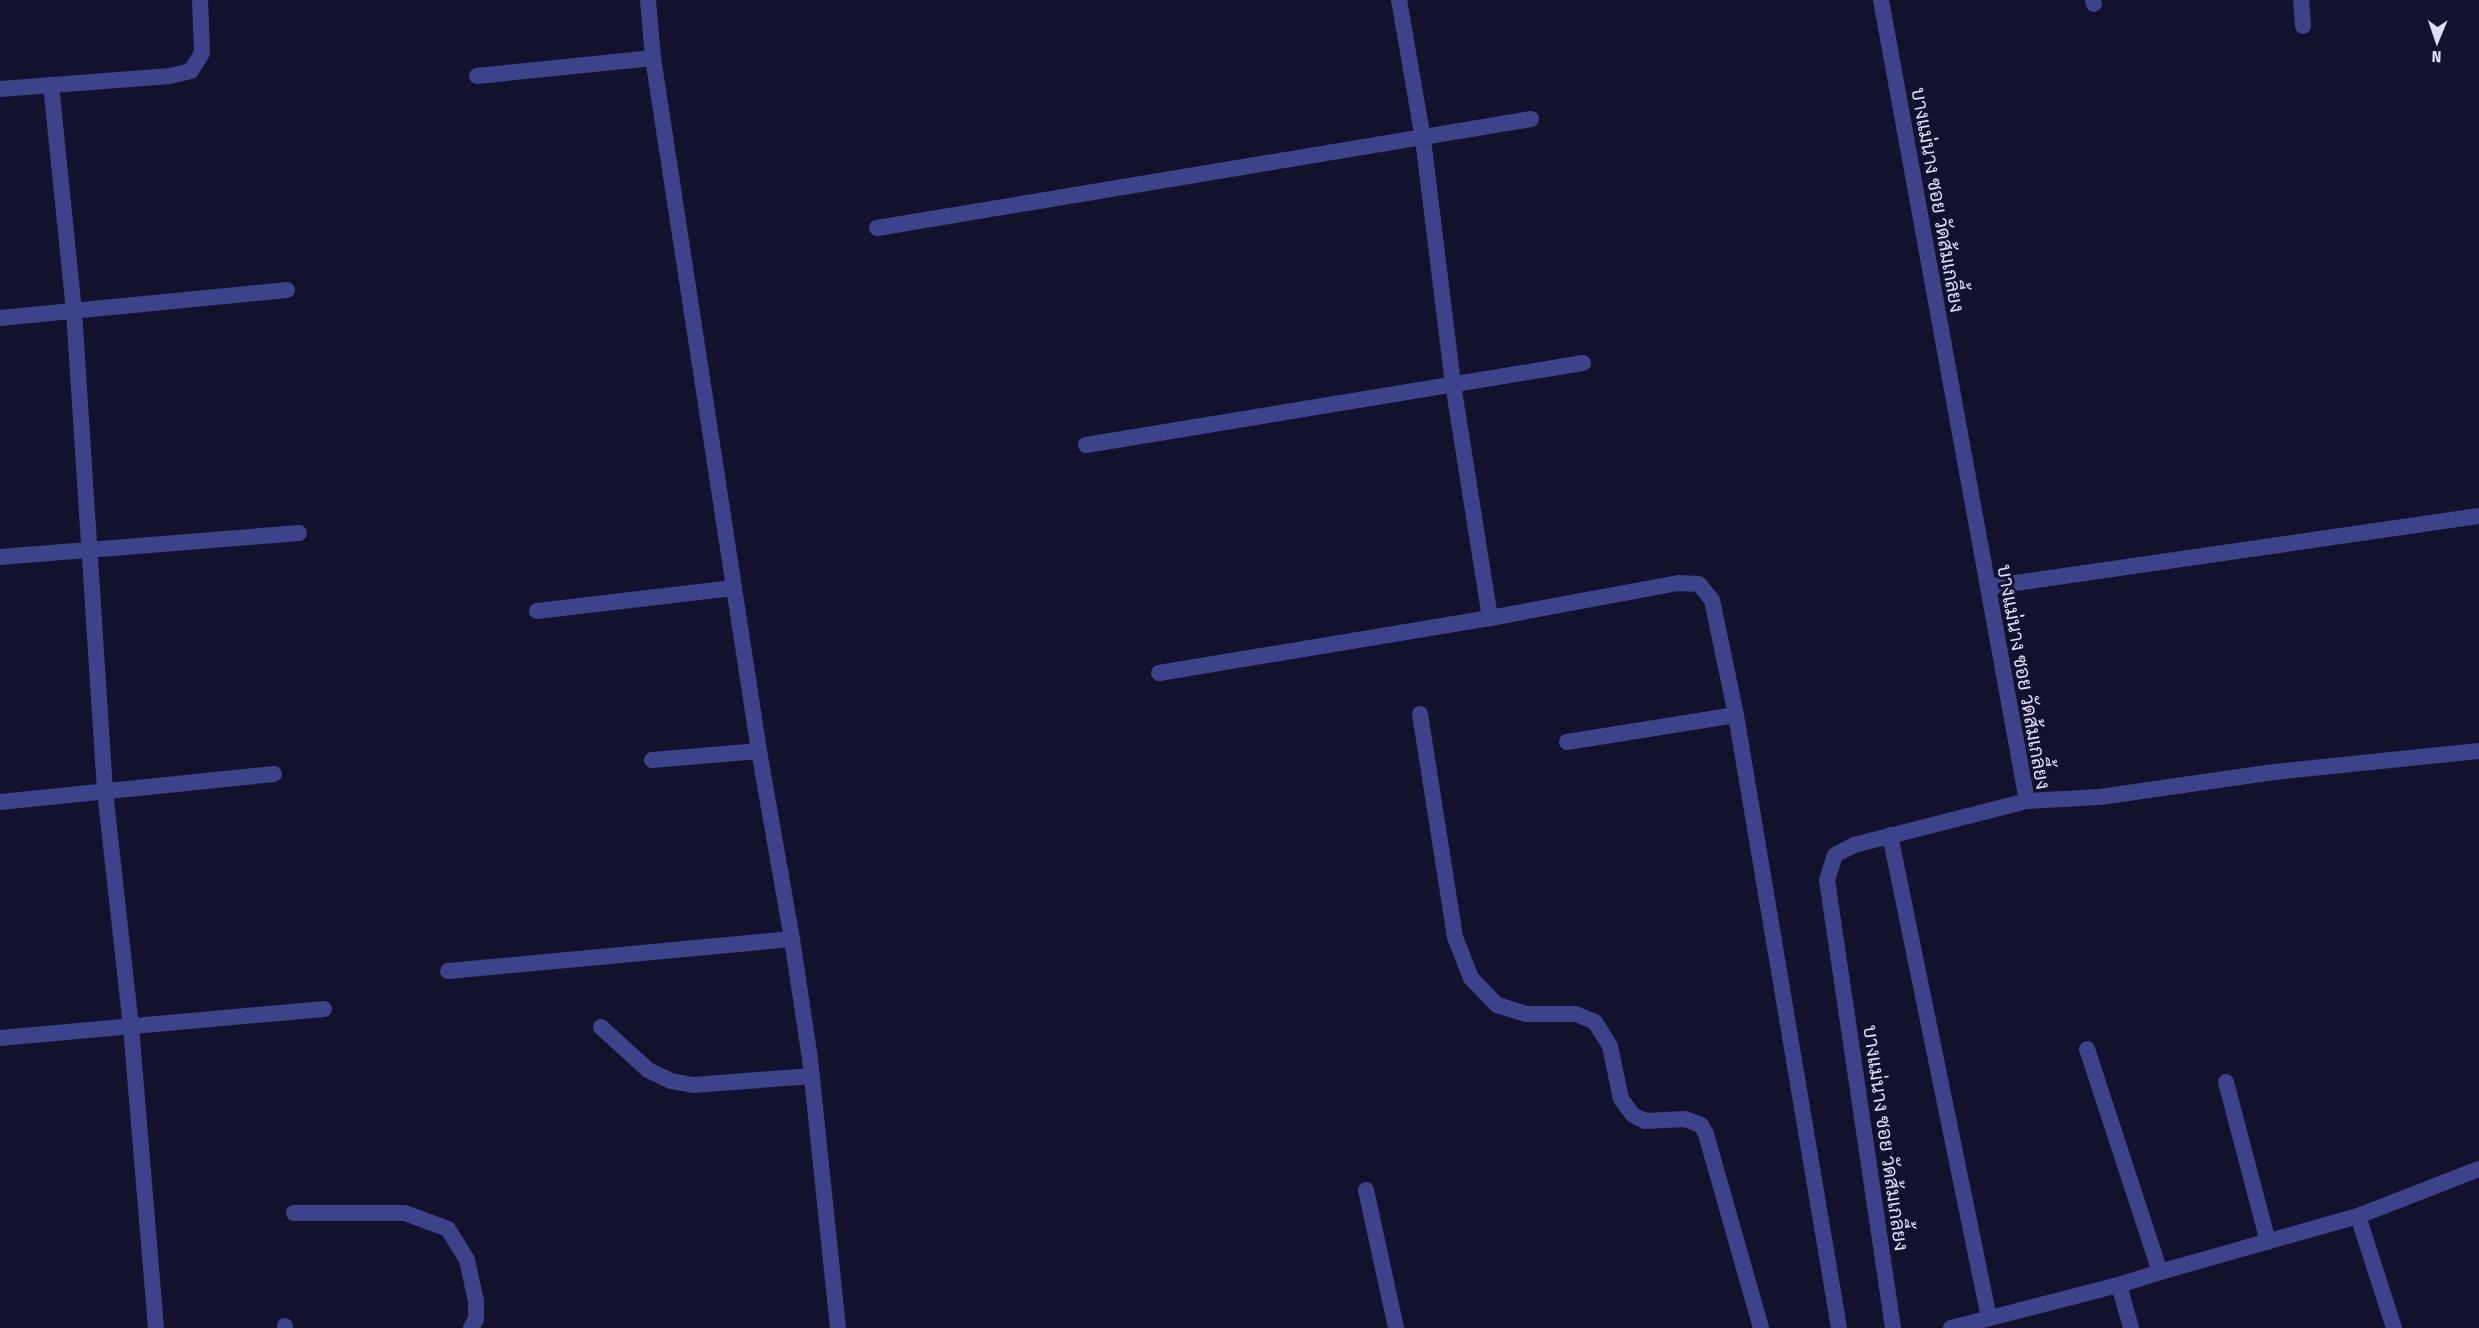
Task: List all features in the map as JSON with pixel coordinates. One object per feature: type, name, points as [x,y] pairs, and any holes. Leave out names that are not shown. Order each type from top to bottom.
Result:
[{"type":"street","points":[[0,89],[170,76],[191,71],[202,53],[200,0]]},
{"type":"street","points":[[648,0],[653,58],[733,588],[792,939],[812,1076],[838,1328]]},
{"type":"street","points":[[1399,0],[1422,138],[1453,384],[1490,618]]},
{"type":"street","name":"บางแม่นาง ซอย วัดส้มเกลี้ยง","points":[[1881,0],[2027,801],[1854,845],[1834,855],[1827,880],[1893,1328]]},
{"type":"street","points":[[2301,0],[2303,26]]},
{"type":"street","points":[[477,76],[653,58]]},
{"type":"street","points":[[51,85],[74,311],[105,791],[131,1027],[156,1328]]},
{"type":"street","points":[[877,228],[1531,119]]},
{"type":"street","points":[[0,318],[287,290]]},
{"type":"street","points":[[1086,445],[1583,363]]},
{"type":"street","points":[[1988,587],[2479,516]]},
{"type":"street","points":[[0,556],[299,533]]},
{"type":"street","points":[[1159,673],[1490,618],[1678,583],[1699,584],[1712,600],[1736,715],[1839,1328]]},
{"type":"street","points":[[537,611],[733,588]]},
{"type":"street","points":[[1420,714],[1455,937],[1471,978],[1497,1005],[1526,1014],[1576,1014],[1595,1022],[1610,1046],[1621,1099],[1633,1115],[1645,1121],[1685,1119],[1701,1125],[1706,1134],[1761,1328]]},
{"type":"street","points":[[1567,742],[1736,715]]},
{"type":"street","points":[[652,760],[759,751]]},
{"type":"street","points":[[2027,801],[2100,797],[2207,781],[2479,751]]},
{"type":"street","points":[[0,802],[274,774]]},
{"type":"street","points":[[1890,835],[1989,1318]]},
{"type":"street","points":[[448,970],[792,939]]},
{"type":"street","points":[[0,1038],[324,1009]]},
{"type":"street","points":[[601,1027],[648,1070],[671,1081],[693,1085],[812,1076]]},
{"type":"street","points":[[2087,1049],[2160,1272]]},
{"type":"street","points":[[2226,1082],[2268,1242]]},
{"type":"street","points":[[1950,1328],[2119,1285],[2358,1216],[2479,1169]]},
{"type":"street","points":[[1366,1190],[1396,1328]]},
{"type":"street","points":[[294,1213],[405,1213],[448,1229],[467,1260],[476,1301],[476,1319],[471,1328]]},
{"type":"street","points":[[2358,1216],[2394,1328]]},
{"type":"street","points":[[2119,1285],[2131,1328]]}]
